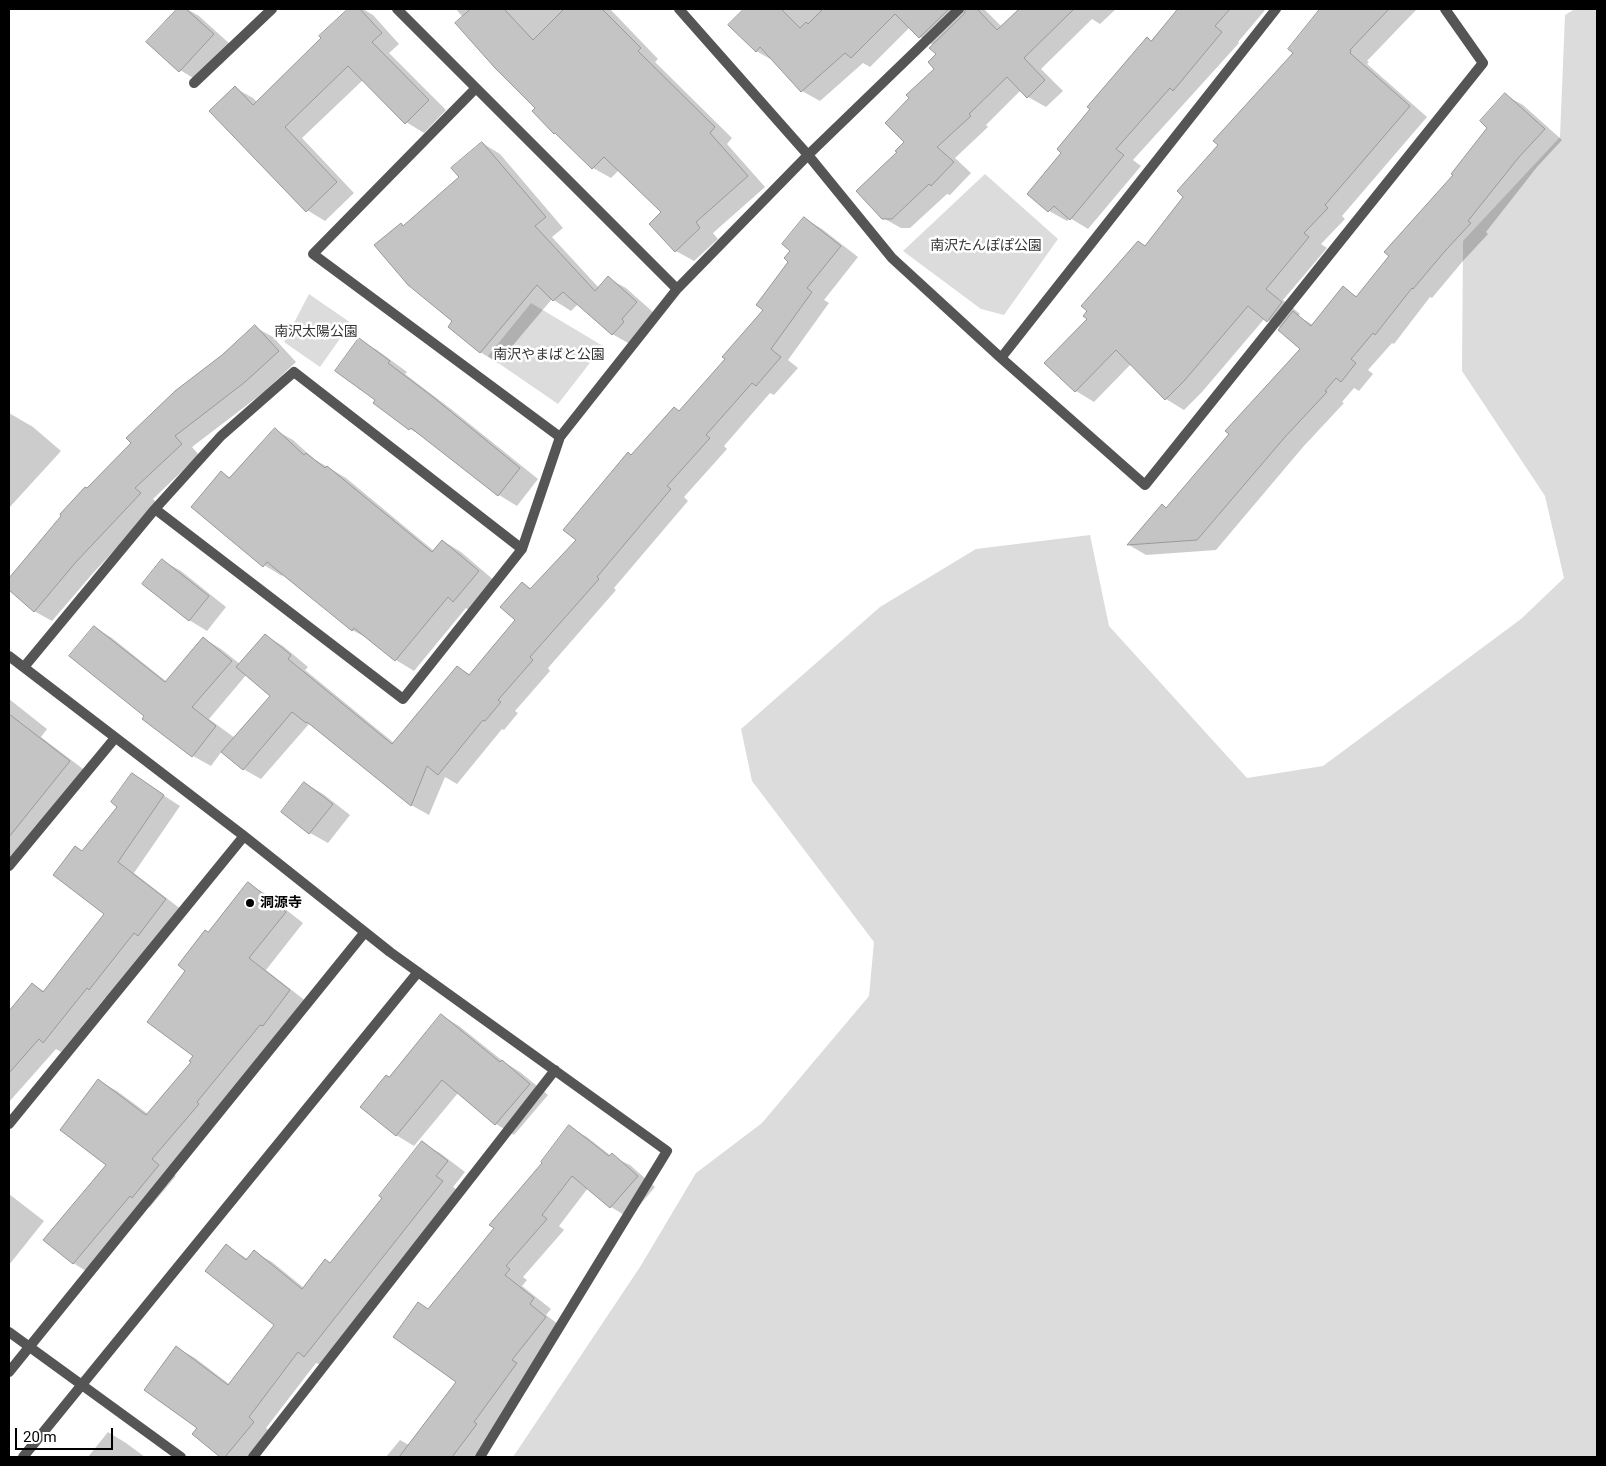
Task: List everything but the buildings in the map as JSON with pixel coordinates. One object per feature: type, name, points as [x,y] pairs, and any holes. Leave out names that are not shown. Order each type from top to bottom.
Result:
[{"type":"street","points":[[194,83],[272,9]]},
{"type":"street","points":[[396,9],[677,289]]},
{"type":"street","points":[[679,9],[808,155],[892,258],[1001,358],[1145,485],[1483,63],[1446,9]]},
{"type":"street","points":[[155,510],[403,699],[522,549],[560,437],[677,289],[808,155],[959,9]]},
{"type":"street","points":[[1001,358],[1276,9]]},
{"type":"street","points":[[476,88],[312,254],[560,437]]},
{"type":"street","points":[[24,667],[155,510],[221,436],[294,372],[522,549]]},
{"type":"street","points":[[9,656],[418,972],[667,1151],[480,1457]]},
{"type":"street","points":[[9,866],[115,738]]},
{"type":"street","points":[[9,1124],[244,836]]},
{"type":"street","points":[[9,1372],[365,932]]},
{"type":"street","points":[[23,1457],[418,972]]},
{"type":"street","points":[[253,1457],[555,1070]]},
{"type":"street","points":[[9,1332],[181,1457]]},
{"type":"green space","points":[[1575,9],[1597,9],[1597,1457],[513,1457],[640,1267],[696,1173],[762,1123],[869,996],[874,942],[752,781],[741,729],[880,607],[976,549],[1090,535],[1109,626],[1247,778],[1323,766],[1521,619],[1564,578],[1545,496],[1462,371],[1463,241],[1560,137],[1565,15]]},
{"type":"green space","name":"南沢たんぽぽ公園","points":[[985,174],[1058,239],[1004,315],[981,309],[903,251]]},
{"type":"green space","name":"南沢太陽公園","points":[[309,294],[351,323],[320,367],[284,342]]},
{"type":"green space","name":"南沢やまばと公園","points":[[531,303],[603,346],[558,404],[488,356]]},
{"type":"place","name":"洞源寺","points":[[250,903]]}]
